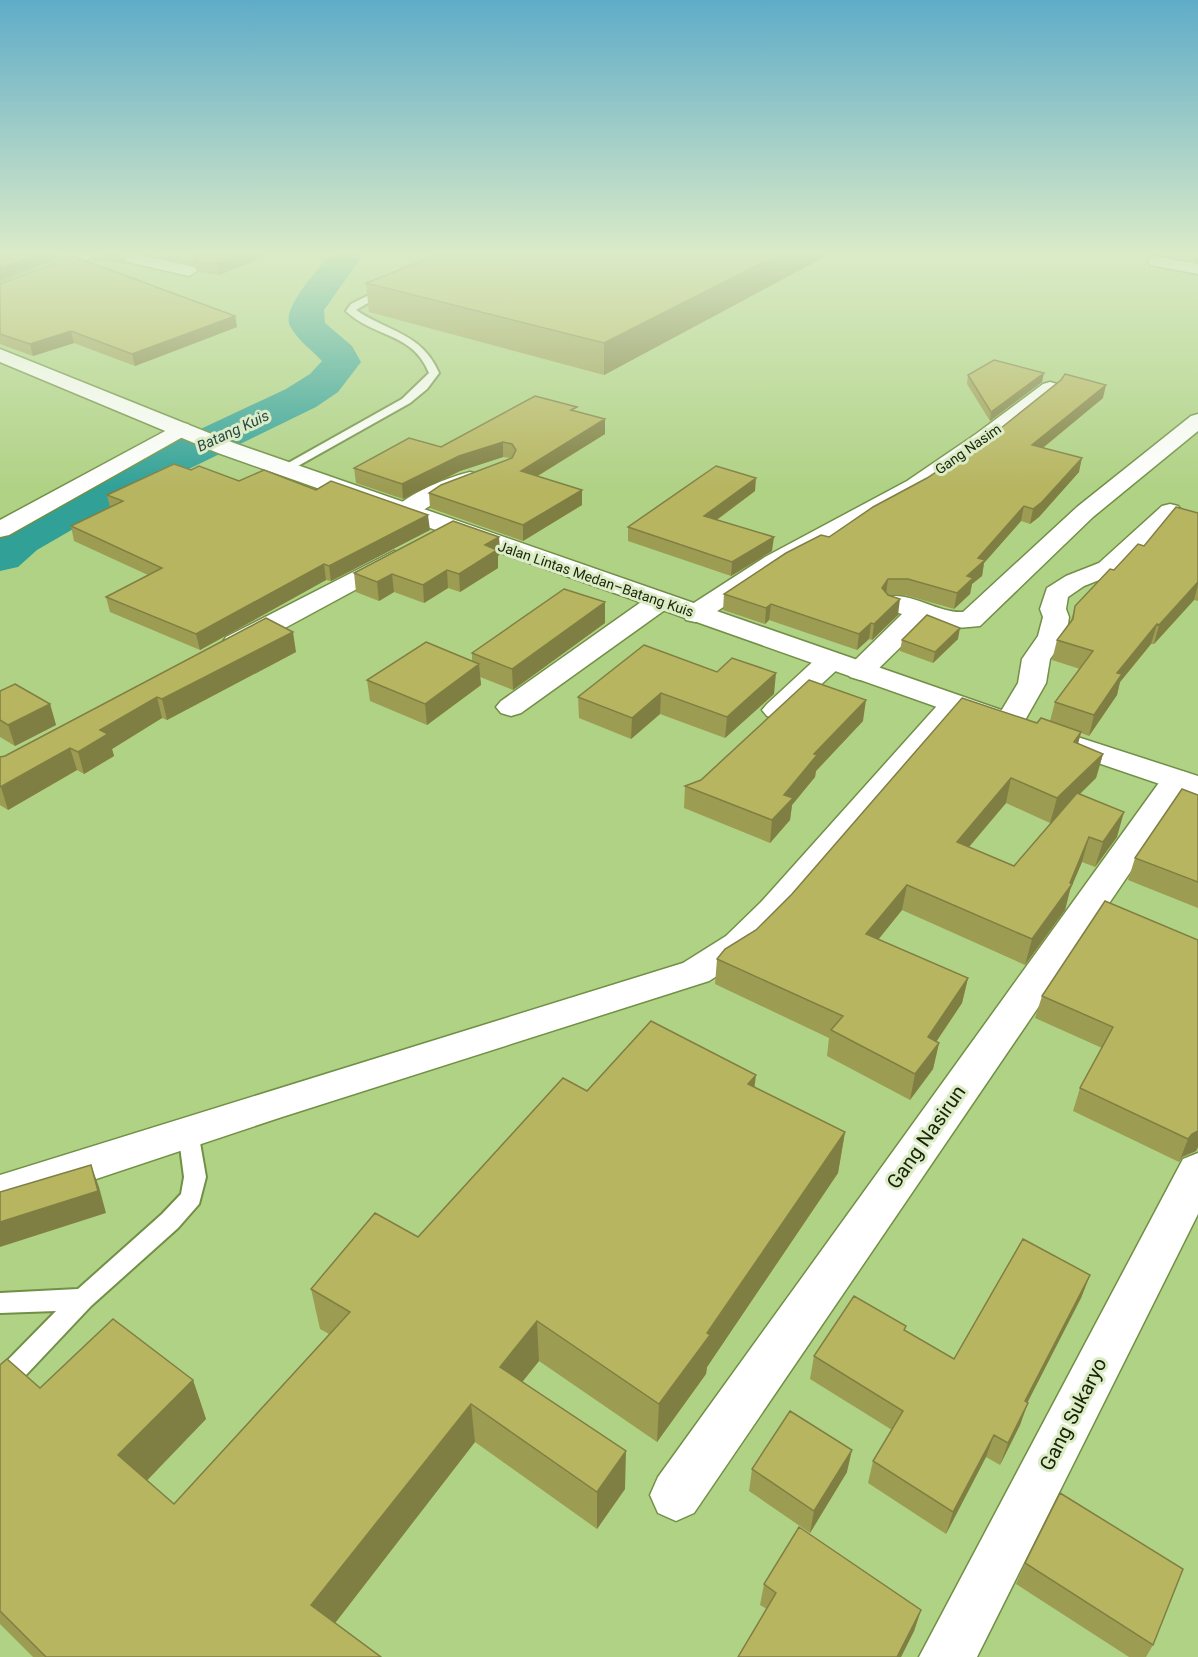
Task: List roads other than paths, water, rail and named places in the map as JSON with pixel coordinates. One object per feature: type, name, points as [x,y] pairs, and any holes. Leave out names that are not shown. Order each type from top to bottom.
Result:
[{"type":"main road","name":"Jalan Lintas Medan–Batang Kuis","points":[[0,356],[226,448],[695,614],[1187,783]]},
{"type":"main road","name":"Gang Nasim","points":[[695,614],[774,562],[915,486],[984,439],[1050,388]]},
{"type":"main road","points":[[860,671],[907,607],[946,621],[969,620],[1085,512],[1198,420]]},
{"type":"main road","points":[[3,525],[189,433]]},
{"type":"main road","points":[[404,512],[433,494],[493,470]]},
{"type":"main road","points":[[1009,723],[1032,683],[1036,659],[1052,637],[1056,617],[1053,609],[1056,594],[1075,581],[1108,568],[1170,512]]},
{"type":"main road","points":[[210,657],[451,528]]},
{"type":"main road","points":[[511,707],[660,601]]},
{"type":"main road","points":[[754,731],[830,661]]},
{"type":"main road","points":[[0,1193],[188,1131],[696,972],[740,945],[774,910],[954,704]]},
{"type":"main road","name":"Gang Nasirun","points":[[676,1495],[1187,783]]},
{"type":"main road","name":"Gang Sukaryo","points":[[947,1657],[1198,1171]]},
{"type":"lane","points":[[285,469],[406,401],[423,387],[434,373],[431,361],[421,349],[390,332]]},
{"type":"lane","points":[[0,1386],[83,1299],[170,1221],[191,1198],[195,1177],[188,1131]]},
{"type":"lane","points":[[0,1303],[83,1299]]},
{"type":"waterway","name":"Batang Kuis","points":[[0,556],[20,540],[96,496],[301,398],[324,383],[342,362],[338,354],[313,332]]}]
